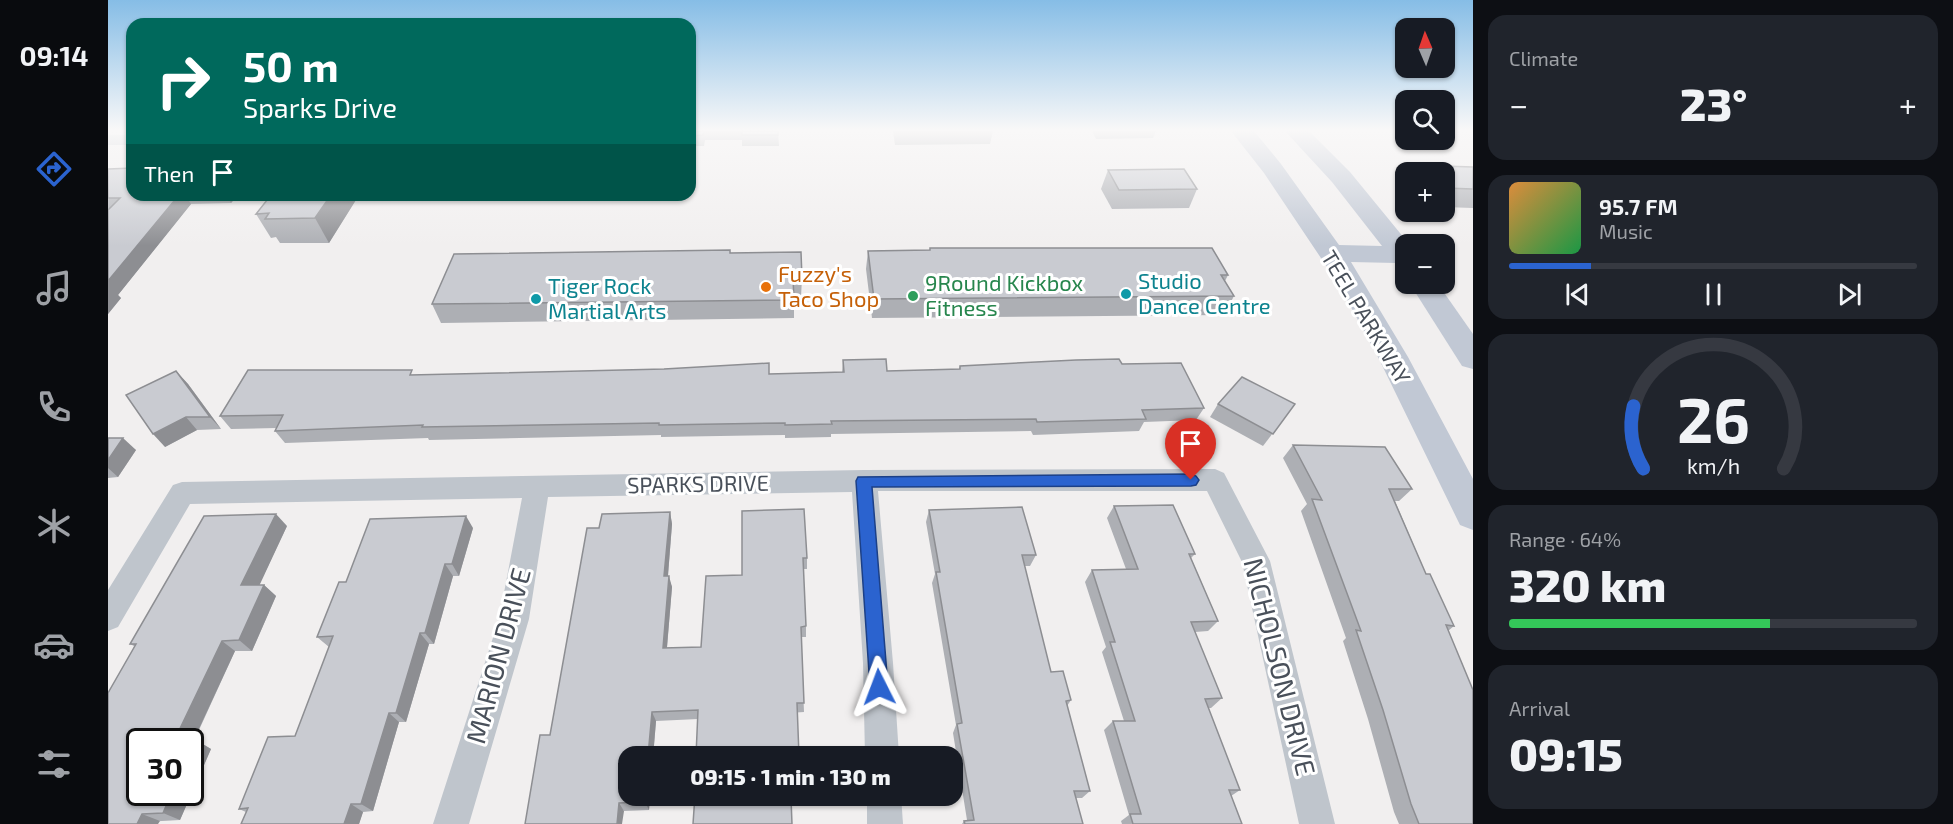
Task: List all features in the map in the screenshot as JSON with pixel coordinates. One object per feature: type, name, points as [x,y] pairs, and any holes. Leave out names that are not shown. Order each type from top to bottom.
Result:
[{"type":"main road","name":"TEEL PARKWAY","points":[[1273,169],[1352,284],[1393,357],[1473,514]]},
{"type":"main road","points":[[1334,169],[1395,244]]},
{"type":"main road","points":[[1329,253],[1395,256]]},
{"type":"main road","points":[[1431,294],[1473,358]]},
{"type":"street","name":"SPARKS DRIVE","points":[[108,617],[182,493],[864,481],[1215,480]]},
{"type":"street","name":"NICHOLSON DRIVE","points":[[1215,480],[1256,561],[1317,824]]},
{"type":"street","points":[[864,481],[878,663],[882,746]]},
{"type":"street","name":"MARION DRIVE","points":[[451,824],[514,620],[537,487]]},
{"type":"street","points":[[884,806],[885,824]]},
{"type":"building","points":[[108,169],[126,169],[126,201],[174,201],[108,281],[108,210],[120,198],[108,198]]},
{"type":"building","points":[[1184,169],[1197,189],[1119,190],[1108,170]]},
{"type":"building","points":[[1455,169],[1473,169],[1473,189],[1455,188]]},
{"type":"building","points":[[266,201],[327,201],[315,218],[265,219],[269,213],[256,214]]},
{"type":"building","points":[[930,248],[1212,248],[1228,275],[1221,275],[1234,296],[874,299],[868,251],[930,250]]},
{"type":"building","points":[[730,250],[730,253],[801,252],[802,278],[793,278],[794,300],[432,304],[454,254]]},
{"type":"building","points":[[886,359],[887,371],[960,369],[960,366],[1076,360],[1119,359],[1122,364],[1181,363],[1204,408],[1142,410],[1146,419],[1037,422],[1036,419],[831,421],[832,424],[785,425],[785,423],[659,425],[659,423],[422,427],[423,425],[275,431],[283,415],[220,416],[248,370],[412,370],[410,375],[664,369],[769,363],[769,374],[844,372],[843,360]]},
{"type":"building","points":[[176,371],[210,417],[186,417],[153,434],[126,395]]},
{"type":"building","points":[[1242,377],[1295,404],[1273,434],[1218,404]]},
{"type":"building","points":[[108,438],[123,438],[108,460]]},
{"type":"building","points":[[1293,445],[1385,447],[1412,489],[1389,489],[1426,574],[1430,574],[1454,626],[1446,625],[1473,690],[1473,824],[1419,824],[1356,630],[1361,631],[1312,499],[1322,500]]},
{"type":"building","points":[[1173,505],[1195,554],[1189,554],[1218,621],[1191,622],[1222,698],[1205,699],[1240,790],[1229,790],[1242,824],[1133,824],[1130,814],[1141,814],[1113,721],[1135,721],[1110,642],[1115,642],[1092,570],[1138,569],[1114,506]]},
{"type":"building","points":[[1022,507],[1036,555],[1022,555],[1051,672],[1063,671],[1071,700],[1066,701],[1090,791],[1074,791],[1083,824],[965,824],[964,821],[974,820],[963,746],[961,746],[957,724],[962,723],[936,572],[940,572],[929,510]]},
{"type":"building","points":[[804,509],[807,558],[803,558],[806,626],[801,627],[804,703],[797,703],[799,746],[696,746],[698,710],[652,712],[649,746],[618,746],[617,824],[525,824],[540,735],[550,735],[587,528],[599,528],[602,514],[670,512],[664,576],[669,576],[663,648],[701,647],[706,576],[742,575],[742,511]]},
{"type":"building","points":[[276,514],[241,585],[264,585],[239,640],[222,641],[180,728],[126,728],[126,806],[166,806],[163,813],[142,814],[137,824],[108,824],[108,693],[136,644],[130,644],[204,516]]},
{"type":"building","points":[[466,516],[452,564],[445,564],[425,633],[420,633],[396,713],[389,713],[361,804],[351,804],[344,824],[241,824],[248,808],[239,809],[268,737],[295,736],[333,636],[317,637],[339,582],[346,582],[370,519]]},
{"type":"building","points":[[694,806],[791,806],[792,824],[693,824]]},
{"type":"place","name":"Fuzzy's Taco Shop","points":[[766,287]]},
{"type":"place","name":"Studio Dance Centre","points":[[1126,294]]},
{"type":"place","name":"9Round Kickbox Fitness","points":[[913,296]]},
{"type":"place","name":"Tiger Rock Martial Arts","points":[[536,299]]},
{"type":"route","points":[[879,687],[864,481],[1191,480]]}]
